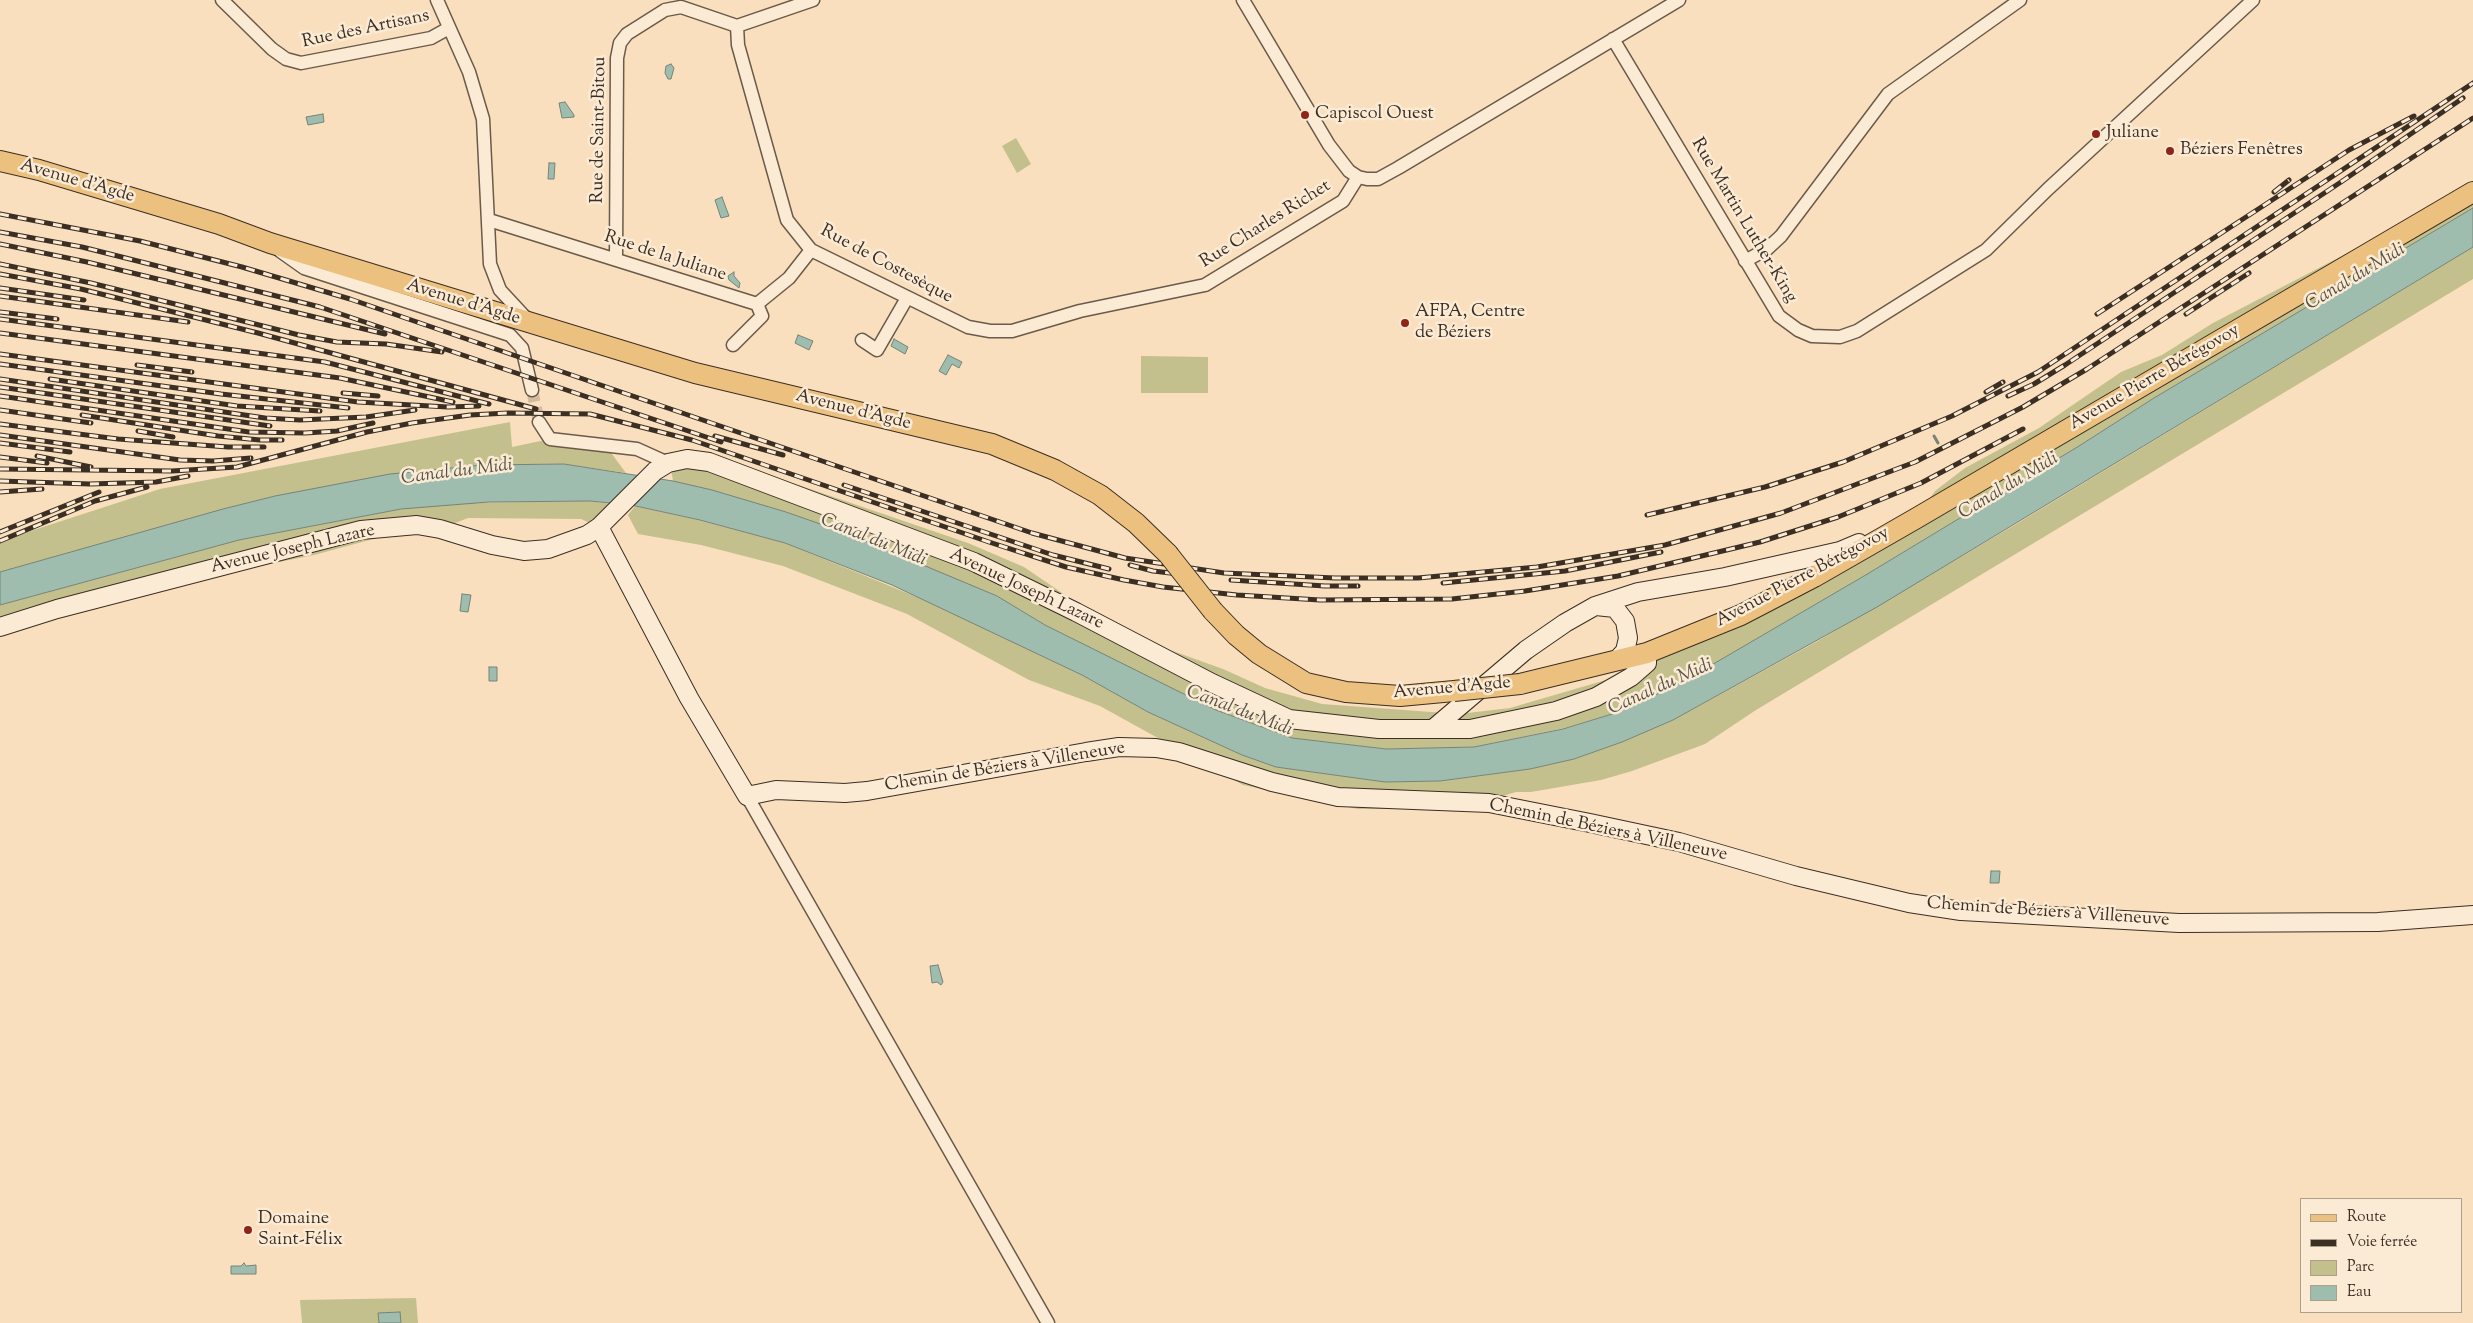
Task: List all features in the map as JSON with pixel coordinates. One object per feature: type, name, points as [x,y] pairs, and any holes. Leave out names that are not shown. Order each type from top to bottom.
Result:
[{"type":"main road","name":"Avenue d'Agde","points":[[0,161],[39,170],[190,215],[270,243],[694,373],[992,444],[1055,470],[1100,496],[1136,523],[1168,554],[1213,611],[1236,635],[1259,654],[1306,682],[1346,692],[1400,696],[1520,684],[1647,653]]},
{"type":"main road","name":"Avenue Pierre Bérégovoy","points":[[1647,653],[1741,615],[1814,577],[2473,192]]},
{"type":"main road","name":"Avenue Joseph Lazare","points":[[0,627],[57,609],[361,530],[417,525],[440,529],[492,545],[524,551],[548,549],[569,544],[604,522],[661,467],[687,459],[709,462],[974,562],[1076,612],[1212,683],[1289,719],[1379,729],[1470,729],[1556,711],[1596,697],[1631,676],[1647,663],[1647,653]]},
{"type":"main road","points":[[1434,728],[1526,650],[1564,623],[1595,606],[1638,592],[1725,577],[1840,551],[1915,519]]},
{"type":"main road","points":[[604,522],[689,698],[747,796]]},
{"type":"main road","points":[[1595,606],[1615,608],[1625,621],[1628,638],[1625,651],[1616,661]]},
{"type":"main road","name":"Chemin de Béziers à Villeneuve","points":[[747,796],[776,790],[845,793],[867,791],[1119,747],[1156,748],[1179,752],[1272,782],[1338,797],[1490,803],[1590,823],[1678,842],[1796,876],[1890,898],[1962,911],[2179,922],[2378,922],[2473,915]]},
{"type":"street","name":"Rue des Artisans","points":[[222,0],[272,49],[286,59],[301,63],[431,38],[449,28]]},
{"type":"street","points":[[737,26],[813,0]]},
{"type":"street","points":[[1243,0],[1328,145],[1341,163],[1358,177],[1378,179],[1679,0]]},
{"type":"street","points":[[1745,261],[1767,249],[1781,236],[1888,94],[2020,0]]},
{"type":"street","name":"Rue Martin Luther-King","points":[[1613,39],[1764,294],[1787,324],[1812,336],[1840,337],[1857,331],[1986,250],[2048,189],[2253,0]]},
{"type":"street","points":[[441,2],[449,28],[468,72],[483,119],[490,264],[500,290],[517,310],[533,324]]},
{"type":"street","name":"Rue de Saint-Bitou","points":[[616,260],[617,58],[620,43],[627,34],[665,10],[681,7],[737,26]]},
{"type":"street","name":"Rue de Costesèque","points":[[737,26],[738,45],[786,220],[811,250],[968,327],[990,331],[1012,331],[1080,311],[1114,304]]},
{"type":"street","name":"Rue Charles Richet","points":[[1114,304],[1205,285],[1343,201],[1358,177]]},
{"type":"street","name":"Rue de la Juliane","points":[[489,220],[757,304]]},
{"type":"street","points":[[270,243],[304,268],[510,334],[522,348],[532,390]]},
{"type":"street","points":[[733,345],[762,316],[757,304],[788,278],[811,250]]},
{"type":"street","points":[[862,340],[877,350],[907,298]]},
{"type":"street","points":[[539,422],[550,439],[637,449],[661,467]]},
{"type":"street","points":[[747,796],[1048,1323]]},
{"type":"green space","points":[[1016,138],[1031,164],[1017,173],[1002,146]]},
{"type":"green space","points":[[2473,182],[2473,208],[2154,398],[2079,446],[1864,576],[1703,670],[1648,699],[1612,714],[1565,728],[1474,747],[1386,749],[1292,738],[1216,710],[1162,685],[1045,625],[997,596],[786,512],[673,481],[671,469],[683,460],[746,467],[968,543],[1024,567],[1071,599],[1170,650],[1223,669],[1265,688],[1322,704],[1459,714],[1510,708],[1623,675],[1915,519],[1935,491],[1965,468],[2039,428],[2121,372],[2162,355],[2213,323],[2411,220]]},
{"type":"green space","points":[[2473,247],[2473,279],[1756,710],[1705,744],[1632,771],[1601,780],[1531,792],[1516,792],[1460,809],[1358,809],[1243,785],[1100,706],[1029,680],[907,614],[783,566],[701,545],[638,534],[628,515],[635,506],[699,520],[785,543],[934,604],[1082,675],[1148,712],[1242,755],[1276,767],[1385,782],[1440,781],[1530,769],[1574,759],[1622,742],[1673,720],[1816,642],[2013,526]]},
{"type":"green space","points":[[1141,356],[1208,357],[1208,393],[1141,393]]},
{"type":"green space","points":[[510,422],[512,447],[550,439],[606,446],[626,473],[564,464],[483,465],[275,496],[0,572],[0,541],[160,489]]},
{"type":"green space","points":[[590,501],[613,504],[599,527],[581,519],[468,518],[440,529],[403,531],[314,555],[204,577],[0,633],[0,605],[239,540],[401,509],[454,503]]},
{"type":"green space","points":[[416,1298],[418,1323],[302,1323],[300,1300]]},
{"type":"water","points":[[671,64],[674,68],[671,79],[668,79],[665,73],[666,66]]},
{"type":"water","points":[[565,102],[574,117],[562,118],[559,103]]},
{"type":"water","points":[[323,114],[324,122],[308,125],[306,117]]},
{"type":"water","points":[[549,163],[555,163],[554,179],[548,179]]},
{"type":"water","points":[[722,197],[729,216],[721,218],[715,200]]},
{"type":"water","name":"Canal du Midi","points":[[2473,208],[2473,247],[1877,607],[1673,720],[1622,742],[1574,759],[1530,769],[1440,781],[1385,782],[1276,767],[1242,755],[1148,712],[1082,675],[892,585],[785,543],[700,520],[631,505],[590,501],[489,502],[401,509],[239,540],[0,605],[0,572],[275,496],[390,474],[483,465],[564,464],[673,481],[712,490],[786,512],[849,534],[997,596],[1045,625],[1216,710],[1292,738],[1386,749],[1474,747],[1563,729],[1612,714],[1648,699],[1703,670],[1864,576],[2079,446],[2154,398]]},
{"type":"water","points":[[734,272],[734,276],[740,283],[739,288],[729,280],[728,276]]},
{"type":"water","points":[[798,335],[813,341],[809,350],[795,343]]},
{"type":"water","points":[[894,339],[908,347],[905,354],[891,346]]},
{"type":"water","points":[[948,355],[962,362],[959,368],[952,364],[946,375],[939,371]]},
{"type":"water","points":[[462,594],[471,595],[468,612],[460,611]]},
{"type":"water","points":[[489,667],[497,667],[497,681],[489,681]]},
{"type":"water","points":[[1991,871],[2000,871],[1999,883],[1990,883]]},
{"type":"water","points":[[938,965],[943,982],[941,985],[937,982],[932,983],[930,966]]},
{"type":"water","points":[[244,1263],[246,1266],[256,1265],[256,1274],[231,1274],[231,1266],[241,1266]]},
{"type":"water","points":[[400,1312],[401,1323],[379,1323],[378,1313]]},
{"type":"waterway","points":[[1934,436],[1938,443]]},
{"type":"tunnel","points":[[532,390],[539,422]]},
{"type":"railway","points":[[1647,515],[1765,487],[1843,462],[1952,416],[2038,372],[2473,83]]},
{"type":"railway","points":[[2008,396],[2034,384],[2065,365],[2341,182],[2463,98]]},
{"type":"railway","points":[[2097,314],[2349,150],[2414,116]]},
{"type":"railway","points":[[0,214],[140,241],[242,267],[350,299],[1032,533],[1125,558],[1224,573],[1335,578],[1418,578],[1537,567],[1665,545],[1781,513],[1915,462],[2023,407],[2087,369],[2473,118]]},
{"type":"railway","points":[[2274,192],[2289,180]]},
{"type":"railway","points":[[0,232],[82,247],[320,307],[721,442]]},
{"type":"railway","points":[[0,244],[87,262],[385,334]]},
{"type":"railway","points":[[0,264],[91,283],[299,335],[337,342],[386,344],[442,352]]},
{"type":"railway","points":[[2186,314],[2249,273]]},
{"type":"railway","points":[[0,274],[81,289],[258,333],[536,409]]},
{"type":"railway","points":[[0,288],[84,300]]},
{"type":"railway","points":[[0,296],[188,322]]},
{"type":"railway","points":[[0,312],[57,319]]},
{"type":"railway","points":[[0,319],[325,362],[489,404]]},
{"type":"railway","points":[[0,333],[340,378],[453,402]]},
{"type":"railway","points":[[0,354],[358,402],[448,407],[479,406]]},
{"type":"railway","points":[[0,364],[221,394],[348,408]]},
{"type":"railway","points":[[137,365],[192,372]]},
{"type":"railway","points":[[0,379],[265,418],[300,420],[366,417],[415,410]]},
{"type":"railway","points":[[50,379],[237,406],[320,411]]},
{"type":"railway","points":[[1986,392],[2003,382]]},
{"type":"railway","points":[[0,387],[270,426]]},
{"type":"railway","points":[[343,393],[378,396]]},
{"type":"railway","points":[[0,396],[249,432],[305,433],[337,431],[373,423]]},
{"type":"railway","points":[[0,410],[91,423]]},
{"type":"railway","points":[[0,469],[172,471],[237,467],[367,432],[412,423],[470,415],[508,413],[590,414],[692,440],[1066,567],[1124,580],[1163,587],[1237,595],[1320,600],[1452,599],[1525,591],[1618,576],[1760,542],[1838,517],[1921,483],[2023,429]]},
{"type":"railway","points":[[82,415],[218,436],[282,440]]},
{"type":"railway","points":[[0,424],[118,439],[228,447],[264,447]]},
{"type":"railway","points":[[138,431],[173,437]]},
{"type":"railway","points":[[0,435],[180,460],[213,461],[251,458]]},
{"type":"railway","points":[[715,436],[783,455]]},
{"type":"railway","points":[[0,443],[70,452]]},
{"type":"railway","points":[[37,456],[91,467]]},
{"type":"railway","points":[[0,457],[47,463]]},
{"type":"railway","points":[[0,481],[90,484],[156,482],[188,476]]},
{"type":"railway","points":[[844,485],[1053,555],[1109,569]]},
{"type":"railway","points":[[0,541],[95,501],[147,487]]},
{"type":"railway","points":[[0,492],[42,489]]},
{"type":"railway","points":[[0,532],[99,492]]},
{"type":"railway","points":[[1443,583],[1565,571],[1661,552]]},
{"type":"railway","points":[[1130,565],[1153,571],[1196,576]]},
{"type":"railway","points":[[1231,580],[1325,586],[1358,586]]},
{"type":"place","name":"Capiscol Ouest","points":[[1305,115]]},
{"type":"place","name":"Juliane","points":[[2096,134]]},
{"type":"place","name":"Béziers Fenêtres","points":[[2170,151]]},
{"type":"place","name":"AFPA, Centre de Béziers","points":[[1405,323]]},
{"type":"place","name":"Domaine Saint-Félix","points":[[248,1230]]}]
